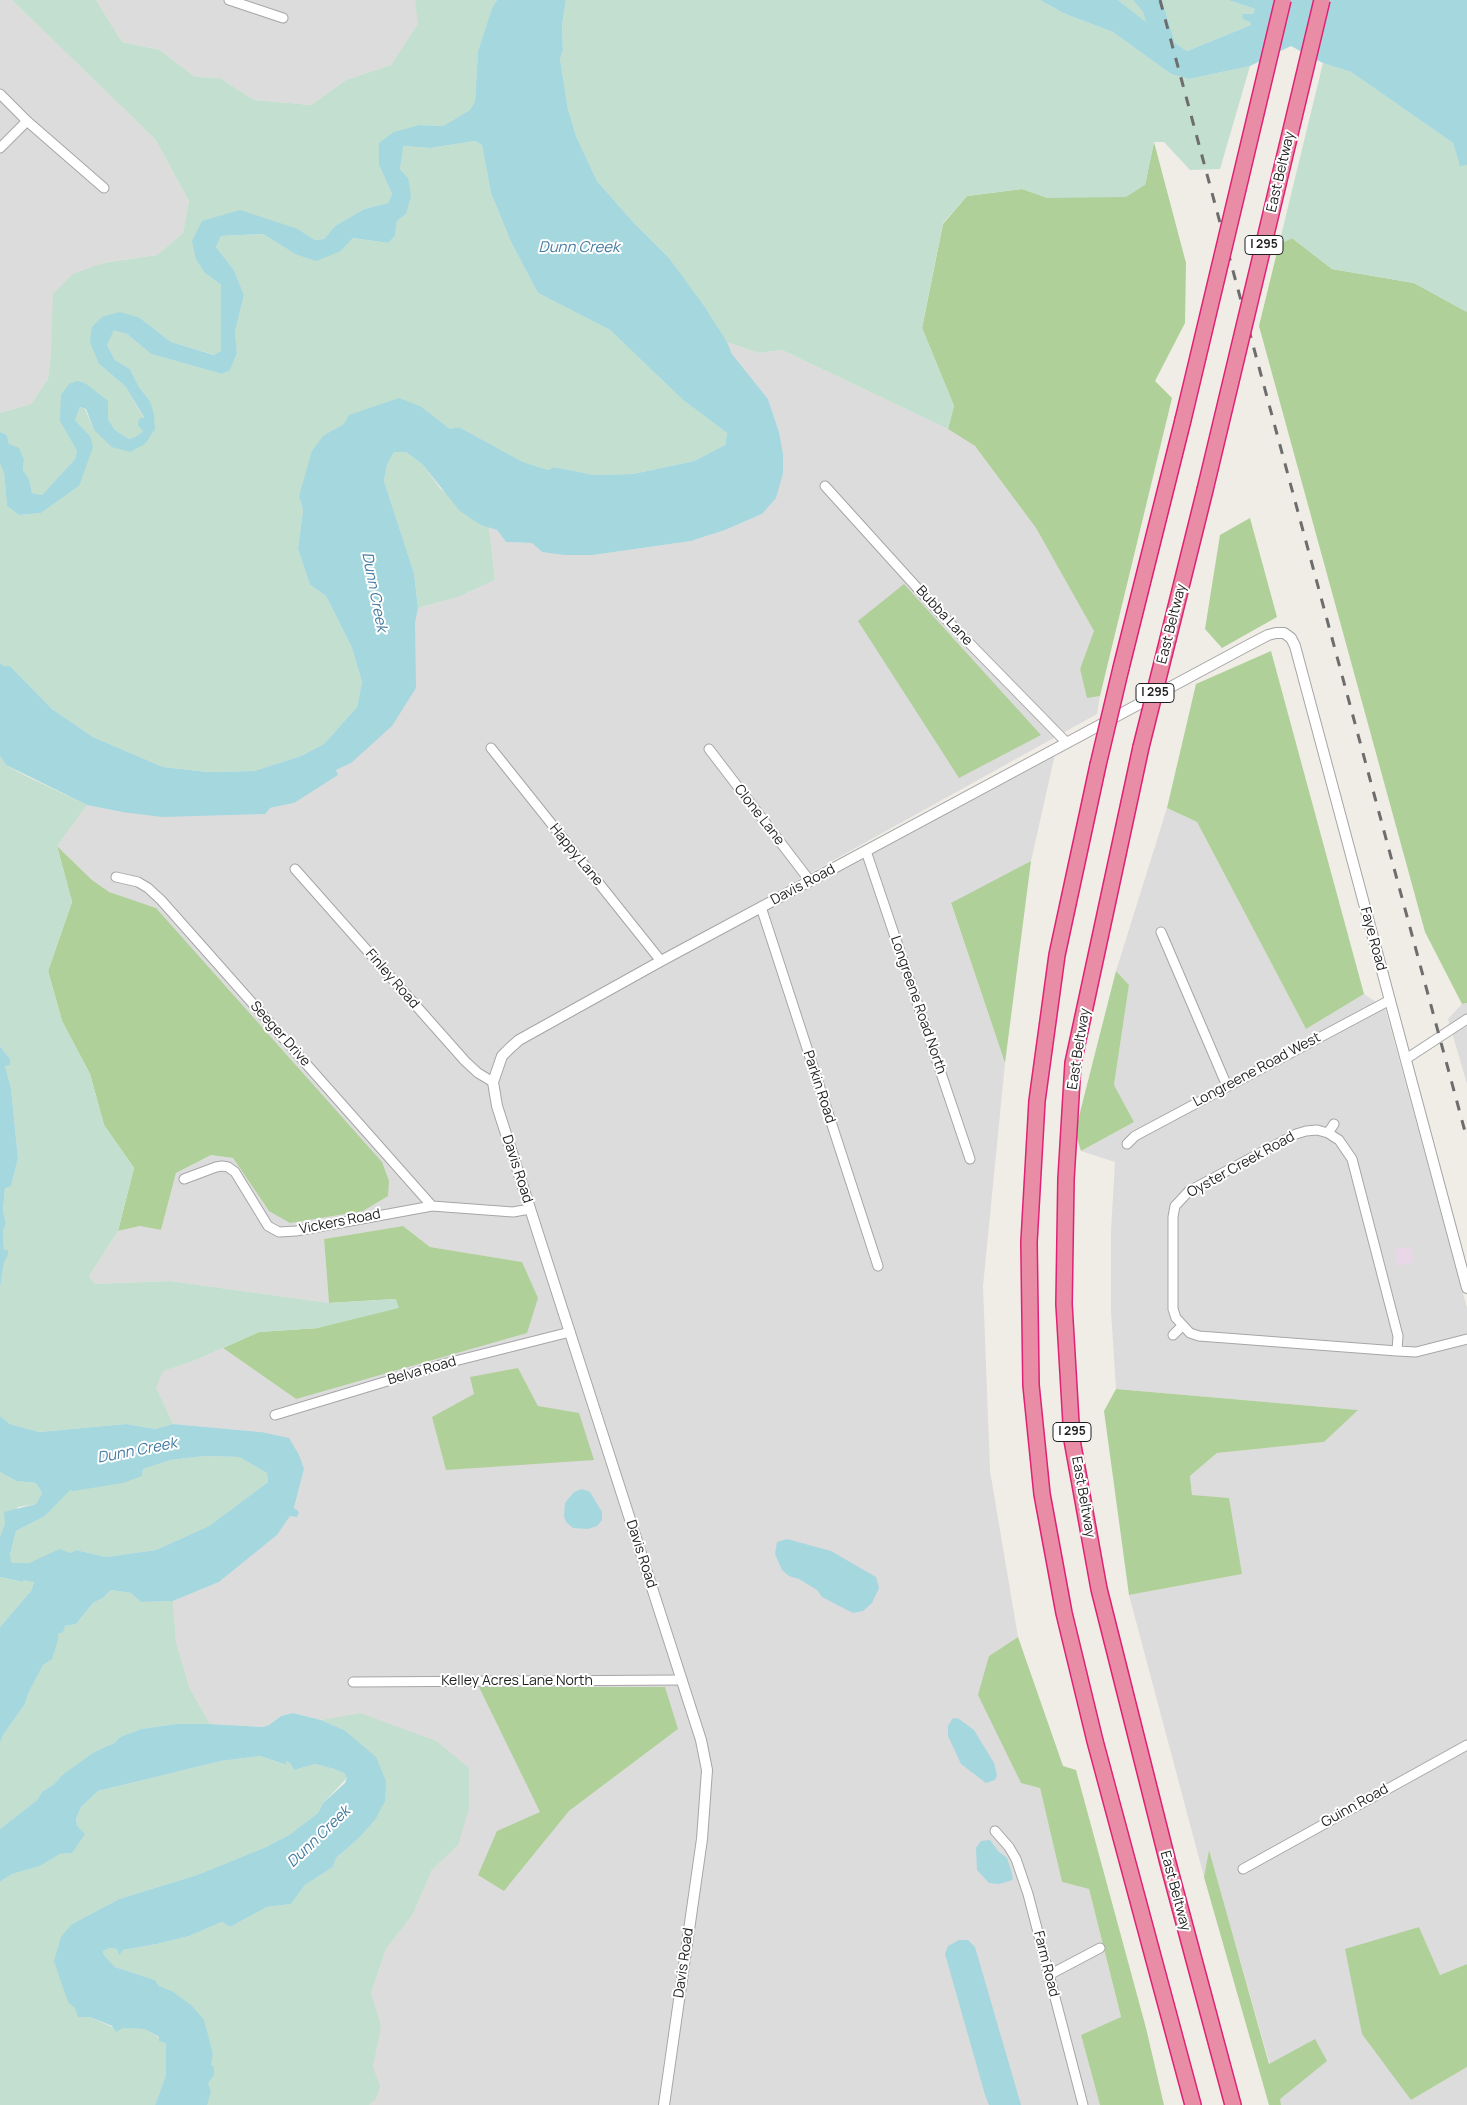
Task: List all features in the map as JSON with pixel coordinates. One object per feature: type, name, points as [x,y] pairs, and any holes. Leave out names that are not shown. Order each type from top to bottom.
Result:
[{"type":"highway","name":"I 295","points":[[1193,2105],[1097,1751],[1064,1613],[1042,1494],[1032,1385],[1029,1242],[1037,1101],[1057,955],[1121,668],[1183,420],[1283,0]]},
{"type":"highway","name":"East Beltway","points":[[1233,2105],[1168,1863],[1099,1589],[1072,1440],[1064,1304],[1066,1179],[1073,1064],[1141,747],[1205,490],[1322,0]]},
{"type":"street","points":[[230,0],[283,18]]},
{"type":"street","points":[[0,94],[27,121],[104,188]]},
{"type":"street","points":[[0,148],[27,121]]},
{"type":"street","name":"Bubba Lane","points":[[825,486],[939,612],[1067,743]]},
{"type":"street","name":"Faye Road","points":[[1247,646],[1276,633],[1284,633],[1291,638],[1295,646],[1467,1288]]},
{"type":"street","name":"Davis Road","points":[[664,2105],[701,1848],[707,1785],[705,1755],[497,1106],[494,1082],[502,1056],[518,1040],[661,961],[1247,646]]},
{"type":"street","name":"Happy Lane","points":[[490,748],[661,961]]},
{"type":"street","name":"Clone Lane","points":[[709,749],[810,881]]},
{"type":"street","name":"Longreene Road North","points":[[866,851],[970,1159]]},
{"type":"street","name":"Finley Road","points":[[295,869],[465,1062],[478,1073],[494,1082]]},
{"type":"street","name":"Seeger Drive","points":[[116,877],[138,882],[161,900],[432,1206]]},
{"type":"street","name":"Parkin Road","points":[[762,908],[878,1266]]},
{"type":"street","points":[[1161,932],[1228,1086]]},
{"type":"street","name":"Longreene Road West","points":[[1127,1144],[1135,1136],[1390,1000]]},
{"type":"street","points":[[1406,1059],[1467,1019]]},
{"type":"street","points":[[1334,1124],[1328,1133],[1338,1140],[1352,1159],[1398,1336],[1397,1351]]},
{"type":"street","name":"Oyster Creek Road","points":[[1182,1326],[1172,1309],[1174,1206],[1190,1191],[1296,1134],[1311,1131],[1328,1133]]},
{"type":"street","name":"Vickers Road","points":[[184,1179],[216,1167],[228,1167],[235,1172],[268,1226],[279,1232],[296,1231],[432,1206],[513,1212],[530,1209]]},
{"type":"street","points":[[1173,1334],[1182,1326],[1190,1333],[1199,1336],[1416,1352],[1467,1339]]},
{"type":"street","name":"Belva Road","points":[[275,1415],[447,1363],[570,1332]]},
{"type":"street","name":"Kelley Acres Lane North","points":[[353,1682],[682,1680]]},
{"type":"street","name":"Guinn Road","points":[[1243,1869],[1467,1744]]},
{"type":"street","name":"Farm Road","points":[[995,1831],[1009,1847],[1016,1859],[1028,1894],[1083,2105]]},
{"type":"street","points":[[1049,1975],[1100,1948]]},
{"type":"shaded area","points":[[0,0],[12,0],[155,139],[189,201],[183,233],[157,255],[102,263],[51,352],[48,379],[31,404],[0,413]]},
{"type":"shaded area","points":[[96,0],[415,0],[419,24],[391,65],[346,80],[311,105],[254,100],[220,78],[195,77],[160,50],[122,42]]},
{"type":"shaded area","points":[[727,342],[759,353],[782,350],[948,429],[975,446],[1036,528],[1095,631],[1080,669],[1087,697],[1100,696],[1097,714],[520,1034],[504,1045],[496,1058],[487,1082],[492,1107],[696,1737],[702,1761],[704,1782],[702,1804],[660,2105],[369,2105],[376,2099],[379,2086],[373,2067],[380,2026],[371,1993],[386,1949],[413,1914],[432,1870],[458,1845],[360,1713],[321,1720],[293,1713],[281,1716],[263,1727],[210,1724],[190,1689],[176,1642],[173,1601],[219,1582],[277,1535],[294,1509],[304,1469],[261,1432],[173,1424],[155,1388],[162,1371],[191,1362],[223,1348],[296,1399],[521,1262],[430,1247],[403,1226],[324,1239],[329,1303],[170,1281],[95,1284],[89,1276],[118,1231],[140,1226],[161,1230],[176,1173],[211,1155],[233,1158],[269,1211],[156,908],[109,893],[92,880],[57,846],[87,805],[122,812],[270,808],[294,803],[336,770],[351,763],[415,624],[418,608],[458,597],[495,580],[489,527],[497,530],[506,542],[532,543],[542,552],[593,555],[691,541],[725,530],[762,514],[783,453],[779,432],[768,399],[732,354]],"holes":[[[518,1368],[538,1406],[474,1394]],[[678,1729],[569,1811],[504,1891],[497,1831],[540,1813]]]},
{"type":"shaded area","points":[[1055,754],[1031,861],[951,904],[1005,1063],[983,1286],[990,1471],[1018,1637],[989,1656],[1040,1788],[1062,1882],[1089,1889],[1121,2018],[1081,2035],[1100,2105],[669,2105],[709,1818],[712,1773],[708,1750],[500,1104],[499,1081],[505,1060],[522,1042]]},
{"type":"shaded area","points":[[1167,808],[1197,822],[1306,1029],[1364,994],[1385,1008],[1467,1308],[1467,1964],[1440,1975],[1419,1927],[1345,1950],[1411,2100],[1467,2067],[1467,2105],[1281,2105],[1279,2100],[1315,2039],[1270,2065],[1209,1851],[1204,1877],[1129,1595],[1242,1574],[1192,1495],[1190,1476],[1217,1453],[1324,1442],[1357,1410],[1116,1389],[1111,1311],[1111,1232],[1115,1162],[1081,1151],[1134,1122],[1114,1085],[1129,985],[1116,971]]},
{"type":"shaded area","points":[[1467,1003],[1467,1084],[1448,1019],[1462,1004]]},
{"type":"shaded area","points":[[1410,1246],[1414,1262],[1398,1266],[1394,1250]]},
{"type":"green space","points":[[12,0],[96,0],[122,42],[160,50],[195,77],[220,78],[254,100],[311,105],[346,80],[391,65],[418,24],[415,0],[497,0],[492,8],[478,51],[475,101],[470,110],[443,126],[420,125],[379,165],[392,194],[388,203],[364,209],[335,226],[324,239],[315,240],[298,229],[202,221],[205,273],[221,285],[221,351],[215,355],[171,342],[140,318],[102,317],[99,364],[125,386],[144,418],[143,431],[129,439],[115,430],[85,383],[60,420],[77,451],[75,459],[42,495],[32,493],[29,479],[23,470],[24,460],[9,444],[7,435],[0,432],[0,413],[31,404],[48,379],[53,294],[73,274],[103,263],[157,255],[183,233],[189,201],[155,139]]},
{"type":"green space","points":[[566,0],[1040,0],[1063,13],[1113,32],[1171,74],[1189,79],[1250,66],[1220,169],[1190,170],[1164,142],[1154,142],[1145,185],[1126,197],[1048,198],[1022,189],[967,196],[943,223],[922,328],[954,406],[948,429],[782,350],[759,353],[727,342],[669,258],[633,222],[597,181],[576,136],[568,109],[560,59],[563,50],[562,26]]},
{"type":"green space","points":[[1118,0],[1133,0],[1143,12],[1147,23]]},
{"type":"green space","points":[[1162,0],[1228,0],[1255,9],[1253,14],[1242,15],[1251,25],[1187,51],[1175,43]]},
{"type":"green space","points":[[1323,63],[1351,72],[1453,143],[1460,165],[1467,165],[1467,312],[1414,283],[1332,269],[1292,238],[1279,244]]},
{"type":"green space","points":[[475,141],[482,145],[491,193],[511,242],[538,293],[610,330],[683,400],[727,433],[725,445],[694,461],[633,474],[594,475],[554,467],[548,470],[523,462],[459,427],[450,429],[422,407],[344,424],[324,435],[299,496],[303,510],[298,549],[310,585],[326,596],[352,648],[362,682],[357,707],[324,744],[301,756],[254,771],[209,772],[163,767],[93,737],[52,709],[10,666],[3,666],[0,662],[0,464],[4,471],[7,506],[19,515],[41,513],[79,486],[90,436],[75,420],[80,407],[85,409],[94,430],[145,444],[150,401],[139,387],[130,369],[115,360],[107,345],[114,329],[127,334],[151,354],[222,374],[230,369],[237,355],[235,332],[244,295],[234,270],[216,247],[221,236],[263,234],[295,254],[341,251],[353,238],[388,243],[395,236],[397,221],[406,214],[408,178],[400,169],[402,146],[430,148]]},
{"type":"green space","points":[[1154,142],[1186,263],[1185,323],[1155,381],[1172,398],[1100,696],[1087,698],[1080,669],[1094,631],[1036,528],[975,446],[948,429],[954,406],[922,328],[943,224],[967,196],[1022,189],[1048,198],[1145,185]]},
{"type":"green space","points":[[1292,238],[1332,269],[1414,283],[1467,312],[1467,1003],[1462,1004],[1425,932],[1259,326],[1279,244]]},
{"type":"green space","points":[[394,452],[406,452],[422,464],[440,488],[481,525],[489,527],[495,580],[458,597],[418,608],[414,573],[384,481],[387,465]]},
{"type":"green space","points":[[1250,518],[1277,617],[1222,648],[1205,629],[1220,535]]},
{"type":"green space","points":[[904,584],[1041,735],[959,778],[858,621]]},
{"type":"green space","points":[[1271,651],[1364,994],[1306,1029],[1197,822],[1167,808],[1196,684]]},
{"type":"green space","points":[[0,756],[6,765],[87,805],[57,846],[72,902],[48,971],[62,1021],[90,1074],[104,1125],[134,1168],[118,1231],[89,1276],[95,1284],[170,1281],[329,1303],[396,1299],[399,1308],[318,1328],[259,1332],[191,1362],[163,1371],[156,1388],[173,1424],[155,1429],[126,1424],[39,1432],[10,1424],[0,1416],[0,1288],[4,1263],[8,1255],[4,1250],[3,1231],[6,1223],[3,1212],[5,1188],[11,1185],[18,1158],[11,1088],[5,1066],[10,1059],[0,1046]]},
{"type":"green space","points":[[57,846],[92,880],[109,892],[156,908],[382,1162],[389,1181],[388,1196],[363,1211],[290,1223],[269,1211],[233,1158],[211,1155],[176,1173],[161,1230],[140,1226],[118,1231],[134,1168],[104,1125],[90,1074],[62,1021],[48,971],[72,902]]},
{"type":"green space","points":[[1031,861],[1005,1063],[951,903]]},
{"type":"green space","points":[[1116,971],[1129,985],[1114,1085],[1134,1122],[1081,1151],[1075,1132]]},
{"type":"green space","points":[[403,1226],[430,1247],[522,1262],[538,1298],[527,1333],[296,1399],[223,1348],[259,1332],[318,1328],[396,1299],[329,1303],[324,1239]]},
{"type":"green space","points":[[518,1368],[538,1406],[579,1413],[594,1460],[446,1470],[432,1417],[474,1394],[470,1377]]},
{"type":"green space","points":[[1116,1389],[1358,1410],[1324,1442],[1217,1453],[1190,1476],[1192,1495],[1229,1498],[1242,1574],[1129,1595],[1104,1411]]},
{"type":"green space","points":[[205,1456],[239,1457],[267,1473],[268,1482],[209,1526],[156,1550],[106,1557],[76,1550],[70,1553],[60,1550],[29,1563],[12,1563],[10,1555],[16,1531],[45,1516],[70,1489],[142,1476],[143,1469],[171,1460]]},
{"type":"green space","points":[[0,1472],[16,1481],[36,1483],[42,1493],[36,1504],[18,1507],[5,1523],[0,1537]]},
{"type":"green space","points":[[0,1577],[21,1582],[24,1580],[34,1581],[31,1591],[0,1627]]},
{"type":"green space","points":[[111,1590],[131,1593],[141,1602],[173,1601],[176,1642],[190,1689],[210,1724],[176,1724],[141,1729],[120,1737],[114,1743],[94,1752],[62,1775],[54,1784],[42,1792],[37,1800],[0,1829],[0,1743],[3,1735],[25,1704],[43,1665],[52,1658],[58,1634],[65,1626],[76,1624],[93,1603],[103,1598]]},
{"type":"green space","points":[[1018,1637],[1063,1766],[1076,1770],[1146,2028],[1164,2105],[1100,2105],[1081,2035],[1121,2017],[1089,1889],[1062,1882],[1040,1788],[1021,1783],[978,1695],[989,1656]]},
{"type":"green space","points":[[479,1687],[665,1687],[678,1729],[569,1811],[504,1891],[478,1875],[497,1831],[540,1812]]},
{"type":"green space","points":[[360,1713],[436,1741],[469,1768],[469,1808],[458,1845],[432,1870],[413,1914],[386,1949],[371,1993],[381,2026],[373,2067],[380,2086],[376,2099],[369,2105],[207,2105],[208,2084],[214,2075],[211,2065],[213,2054],[172,1991],[159,1986],[155,1980],[115,1967],[104,1955],[103,1951],[109,1948],[117,1949],[119,1954],[123,1950],[189,1936],[222,1922],[230,1927],[267,1907],[291,1904],[305,1885],[333,1867],[336,1858],[360,1837],[375,1820],[344,1730],[321,1720]]},
{"type":"green space","points":[[260,1756],[285,1765],[286,1761],[290,1763],[294,1770],[315,1764],[344,1773],[347,1778],[323,1803],[318,1813],[289,1835],[266,1847],[197,1875],[119,1899],[72,1924],[90,2017],[112,2027],[144,2029],[166,2042],[166,2075],[155,2105],[0,2105],[0,1882],[12,1874],[40,1866],[60,1854],[72,1853],[77,1826],[76,1821],[81,1807],[98,1791],[221,1761]]},
{"type":"green space","points":[[1209,1850],[1269,2064],[1315,2039],[1327,2061],[1280,2099],[1281,2105],[1269,2105],[1204,1877]]},
{"type":"green space","points":[[1419,1927],[1440,1975],[1467,1964],[1467,2067],[1411,2100],[1362,2034],[1345,1949]]},
{"type":"water","name":"Dunn Creek","points":[[497,0],[566,0],[562,26],[563,50],[560,59],[568,109],[576,136],[597,181],[633,222],[669,258],[704,306],[727,342],[732,354],[768,399],[779,432],[783,453],[783,473],[776,498],[762,514],[725,530],[691,541],[593,555],[565,555],[542,552],[532,543],[506,542],[497,530],[481,525],[460,511],[422,464],[406,452],[394,452],[387,465],[384,481],[414,573],[418,608],[415,624],[416,688],[392,726],[351,763],[336,770],[338,775],[294,803],[270,808],[265,814],[162,817],[87,805],[6,765],[0,756],[0,662],[3,666],[10,666],[52,709],[93,737],[163,767],[208,772],[254,771],[301,756],[324,744],[357,707],[362,682],[352,648],[326,596],[310,585],[298,549],[303,510],[299,496],[312,451],[324,435],[344,424],[349,415],[399,398],[422,407],[450,429],[459,427],[523,462],[548,470],[554,467],[594,475],[633,474],[694,461],[725,445],[727,433],[683,400],[610,330],[538,293],[511,242],[491,193],[482,145],[475,141],[430,148],[403,146],[400,169],[408,178],[411,196],[406,214],[397,221],[395,236],[388,243],[353,238],[341,251],[316,261],[295,254],[263,234],[221,236],[216,247],[234,270],[244,295],[235,332],[237,354],[230,370],[222,374],[151,354],[127,334],[114,330],[107,345],[115,360],[130,369],[139,387],[150,401],[155,429],[145,444],[130,452],[112,447],[94,430],[86,409],[80,407],[75,420],[90,436],[93,447],[79,486],[41,513],[19,515],[7,506],[4,472],[0,464],[0,432],[7,435],[9,444],[19,448],[24,460],[23,470],[29,479],[32,493],[42,495],[75,459],[77,451],[60,421],[61,395],[69,384],[77,381],[85,383],[108,401],[108,419],[115,430],[129,439],[143,431],[138,425],[139,419],[144,417],[125,386],[99,364],[90,342],[92,327],[102,317],[120,312],[140,318],[171,342],[214,355],[221,351],[221,285],[205,273],[196,259],[192,241],[202,221],[240,210],[298,229],[315,240],[324,239],[335,226],[364,209],[388,203],[392,194],[379,165],[379,143],[394,132],[420,125],[443,126],[470,110],[475,101],[478,51],[492,8]]},
{"type":"water","points":[[1040,0],[1118,0],[1146,22],[1143,12],[1133,0],[1162,0],[1175,43],[1187,51],[1251,25],[1250,22],[1243,19],[1242,14],[1253,14],[1255,9],[1228,0],[1467,0],[1467,165],[1460,166],[1453,143],[1351,72],[1323,63],[1291,46],[1250,66],[1189,79],[1171,74],[1113,32],[1063,13]]},
{"type":"water","points":[[0,1046],[10,1059],[10,1065],[5,1066],[11,1088],[18,1158],[11,1186],[5,1188],[3,1212],[6,1223],[3,1231],[4,1250],[8,1250],[8,1255],[4,1263],[0,1288]]},
{"type":"water","name":"Dunn Creek","points":[[0,1416],[10,1424],[39,1432],[126,1424],[155,1429],[173,1424],[261,1432],[289,1438],[299,1455],[304,1469],[294,1508],[299,1512],[297,1517],[290,1516],[277,1535],[219,1582],[173,1601],[141,1602],[131,1593],[111,1590],[103,1598],[93,1603],[76,1624],[65,1626],[63,1632],[58,1634],[52,1659],[43,1665],[25,1704],[3,1735],[0,1743],[0,1627],[31,1591],[34,1582],[24,1580],[22,1582],[0,1577],[0,1537],[5,1523],[4,1512],[36,1504],[42,1493],[36,1483],[16,1481],[0,1472]],"holes":[[[205,1456],[239,1457],[267,1473],[268,1482],[209,1526],[156,1550],[106,1557],[76,1550],[70,1553],[60,1549],[29,1563],[12,1563],[10,1555],[16,1531],[45,1516],[70,1490],[123,1483],[142,1476],[143,1469],[171,1460]]]},
{"type":"water","points":[[582,1489],[590,1492],[602,1512],[602,1520],[597,1526],[588,1529],[573,1528],[566,1522],[564,1516],[565,1503],[574,1492]]},
{"type":"water","points":[[787,1539],[831,1551],[876,1577],[879,1588],[872,1603],[863,1611],[853,1613],[822,1597],[817,1590],[799,1579],[789,1576],[782,1570],[775,1554],[777,1542]]},
{"type":"water","name":"Dunn Creek","points":[[293,1713],[321,1720],[344,1730],[376,1757],[386,1781],[385,1801],[375,1820],[360,1837],[336,1858],[333,1867],[305,1885],[291,1904],[267,1907],[230,1927],[222,1922],[189,1936],[123,1950],[119,1955],[117,1949],[109,1948],[103,1951],[104,1955],[115,1967],[155,1980],[159,1986],[172,1991],[192,2006],[204,2020],[213,2054],[211,2065],[214,2067],[214,2075],[208,2084],[211,2091],[207,2105],[155,2105],[166,2075],[166,2043],[159,2041],[159,2037],[144,2029],[123,2028],[116,2032],[112,2026],[90,2017],[78,2017],[75,2008],[68,2002],[54,1961],[61,1937],[72,1924],[119,1899],[197,1875],[266,1847],[289,1835],[318,1813],[323,1803],[345,1783],[347,1778],[344,1773],[315,1764],[294,1770],[290,1763],[286,1761],[286,1765],[260,1756],[221,1761],[98,1791],[81,1807],[76,1820],[77,1826],[85,1834],[72,1853],[60,1854],[40,1866],[12,1874],[0,1882],[0,1829],[37,1800],[42,1792],[54,1784],[62,1775],[94,1752],[114,1743],[120,1737],[141,1729],[176,1724],[263,1727],[281,1716]]},
{"type":"water","points":[[953,1718],[959,1719],[974,1730],[994,1763],[997,1775],[995,1780],[986,1783],[961,1764],[948,1736],[948,1726]]},
{"type":"water","points":[[990,1840],[998,1851],[1007,1858],[1013,1879],[1010,1881],[999,1884],[989,1883],[977,1870],[976,1848],[981,1841]]},
{"type":"water","points":[[959,1940],[968,1940],[975,1947],[1021,2105],[989,2105],[985,2095],[945,1954],[948,1946]]},
{"type":"railway","points":[[1160,0],[1467,1139]]}]
